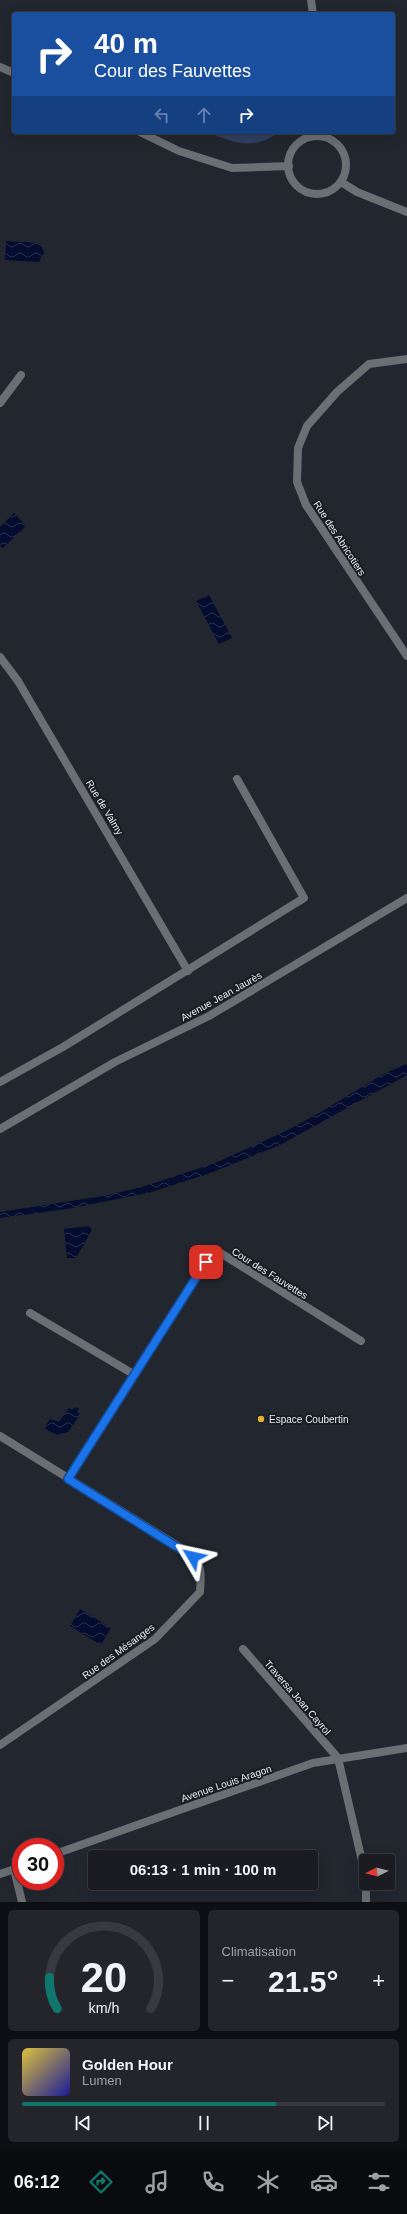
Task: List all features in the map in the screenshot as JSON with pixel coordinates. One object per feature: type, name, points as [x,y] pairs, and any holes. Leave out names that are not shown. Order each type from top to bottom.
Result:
[{"type":"street","points":[[311,0],[313,12]]},
{"type":"street","points":[[0,66],[12,72]]},
{"type":"street","points":[[144,134],[179,151],[232,168],[289,166]]},
{"type":"street","points":[[317,134],[334,141],[344,156],[346,165],[341,182],[327,192],[309,192],[294,182],[290,175],[290,157],[294,148],[300,142],[317,134]]},
{"type":"street","points":[[341,182],[357,192],[407,212]]},
{"type":"street","name":"Rue des Abricotiers","points":[[407,359],[369,364],[336,392],[307,426],[298,448],[297,482],[306,505],[407,656]]},
{"type":"street","points":[[0,403],[21,375]]},
{"type":"street","name":"Rue de Valmy","points":[[0,657],[26,695],[188,971]]},
{"type":"street","points":[[0,1082],[63,1047],[304,898],[237,779]]},
{"type":"street","name":"Avenue Jean Jaurès","points":[[0,1130],[115,1062],[209,1016],[407,898]]},
{"type":"street","name":"Cour des Fauvettes","points":[[68,1479],[214,1249],[360,1341]]},
{"type":"street","points":[[30,1313],[134,1375]]},
{"type":"street","name":"Rue des Mésanges","points":[[0,1436],[186,1551],[199,1563],[200,1592],[155,1639],[0,1745]]},
{"type":"street","name":"Traversa Joan Cayrol","points":[[243,1649],[338,1758]]},
{"type":"street","name":"Avenue Louis Aragon","points":[[64,1851],[313,1763],[407,1748]]},
{"type":"street","points":[[338,1758],[360,1854]]},
{"type":"street","points":[[0,1874],[12,1870]]},
{"type":"street","points":[[21,1890],[22,1902]]},
{"type":"street","points":[[366,1890],[366,1902]]},
{"type":"shaded area","points":[[213,134],[277,134],[260,142],[252,143],[235,142]]},
{"type":"water","points":[[6,241],[40,243],[44,252],[39,262],[5,260]]},
{"type":"water","points":[[14,513],[26,526],[3,548],[0,546],[0,527]]},
{"type":"water","points":[[209,595],[232,638],[219,644],[196,601]]},
{"type":"water","points":[[407,1064],[407,1075],[280,1145],[208,1174],[148,1193],[67,1209],[0,1218],[0,1212],[103,1196],[142,1187],[215,1163],[286,1131],[321,1112],[385,1073]]},
{"type":"water","points":[[89,1226],[92,1230],[76,1258],[67,1258],[64,1229]]},
{"type":"water","points":[[75,1407],[79,1408],[77,1412],[80,1415],[68,1432],[56,1435],[44,1428],[50,1419],[59,1422],[69,1408],[72,1410]]},
{"type":"water","points":[[80,1609],[111,1628],[101,1645],[70,1626]]},
{"type":"place","name":"Espace Coubertin","points":[[261,1419]]},
{"type":"route","points":[[193,1557],[186,1551],[68,1479],[206,1262]]}]
